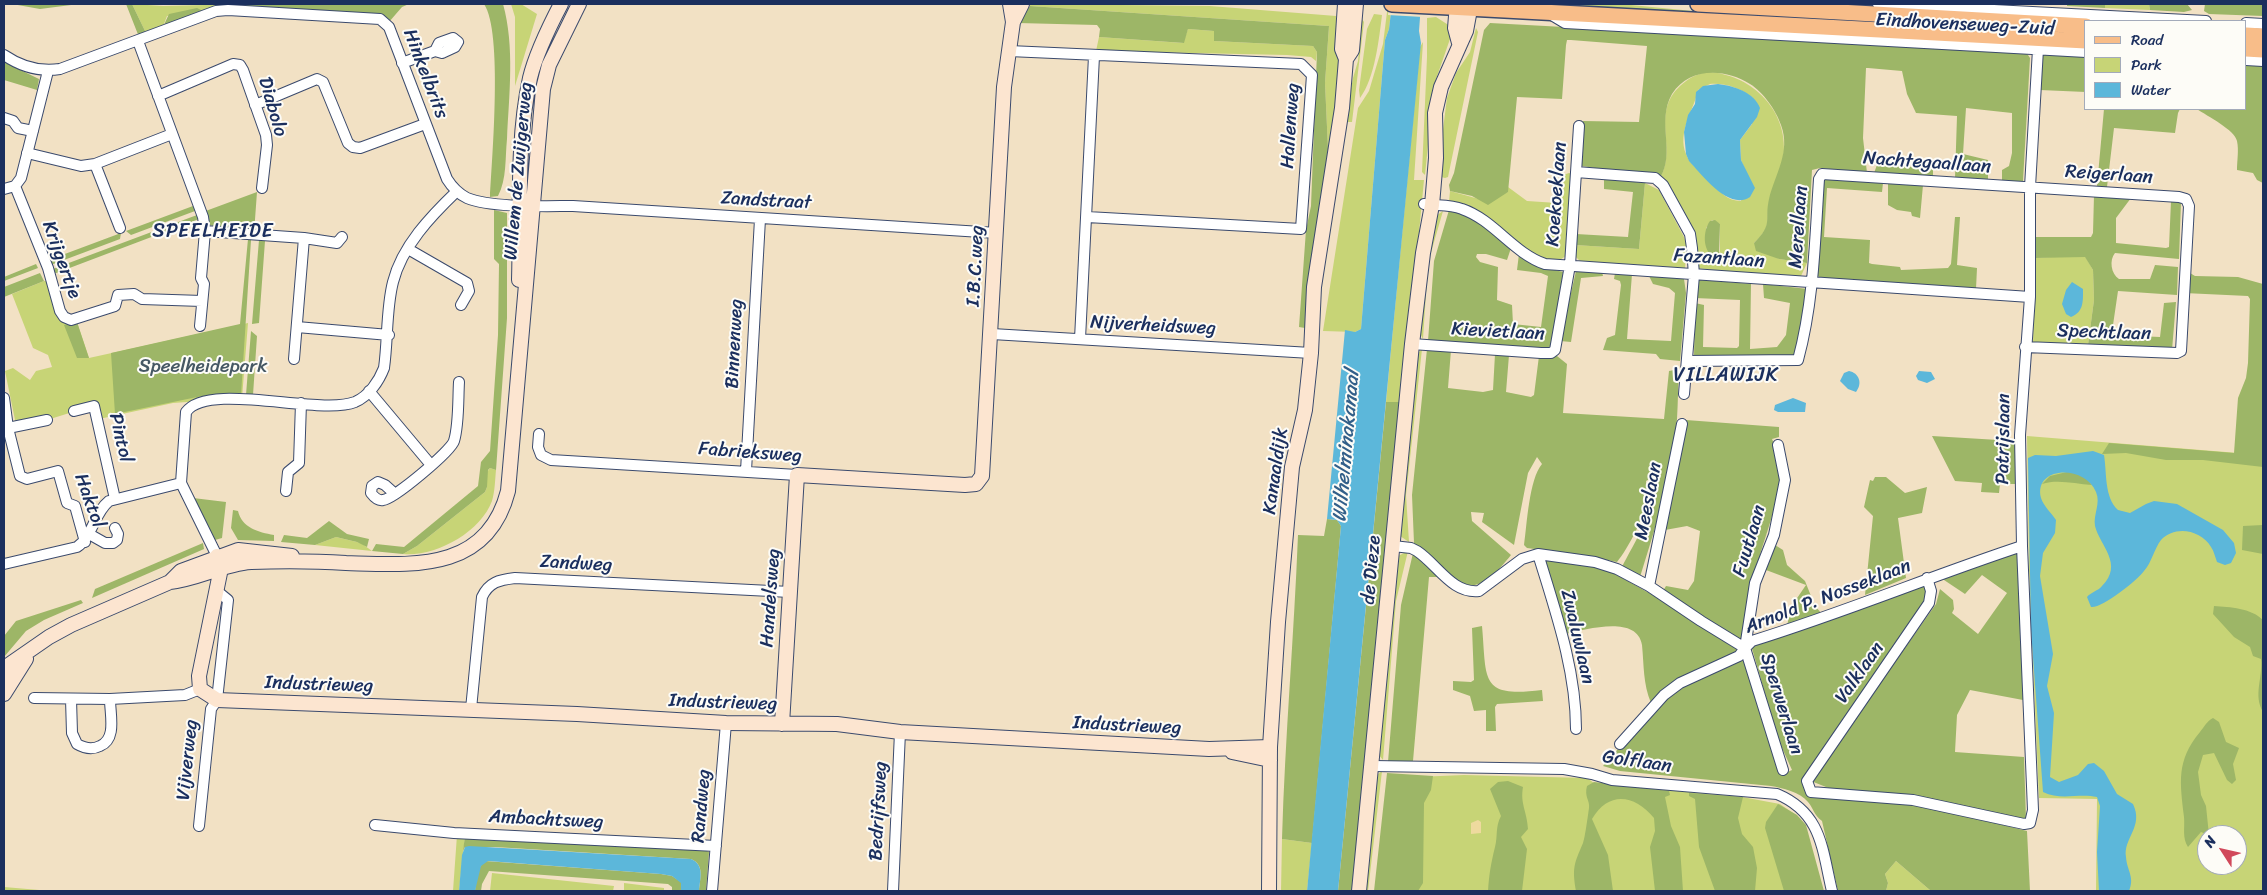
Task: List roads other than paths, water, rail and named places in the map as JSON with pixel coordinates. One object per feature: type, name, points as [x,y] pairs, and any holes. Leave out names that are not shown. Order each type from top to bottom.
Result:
[{"type":"main road","name":"Eindhovenseweg-Zuid","points":[[1392,4],[1464,6],[2084,41]]},
{"type":"main road","name":"Eindhovenseweg-Zuid","points":[[1698,4],[2084,26]]},
{"type":"main road","points":[[2247,35],[2263,36]]},
{"type":"main road","points":[[2247,49],[2263,50]]},
{"type":"street","name":"Willem de Zwijgerweg","points":[[4,673],[10,664],[31,652],[49,637],[72,625],[170,582],[185,580],[218,562],[320,562],[415,565],[432,563],[449,558],[465,549],[488,530],[502,509],[508,491],[521,318],[525,304],[527,205],[523,130],[527,95],[531,75],[560,4]]},
{"type":"street","name":"Willem de Zwijgerweg","points":[[527,205],[543,89],[549,66],[579,4]]},
{"type":"street","name":"I.B.C.weg","points":[[979,482],[983,471],[992,334],[1004,87],[1012,22],[1010,4]]},
{"type":"street","name":"I.B.C.weg","points":[[1012,22],[1022,4]]},
{"type":"street","name":"Kanaaldijk","points":[[1269,891],[1270,753],[1278,622],[1292,467],[1305,410],[1311,353],[1314,287],[1334,166],[1346,59],[1342,48],[1345,4]]},
{"type":"street","name":"Kanaaldijk","points":[[1346,59],[1352,50],[1356,4]]},
{"type":"street","name":"Eindhovenseweg-Zuid","points":[[1878,4],[2187,20]]},
{"type":"street","name":"de Dieze","points":[[1360,891],[1422,253],[1421,229],[1428,205],[1429,157],[1434,138],[1434,113],[1441,87],[1459,43],[1466,31],[1464,6]]},
{"type":"street","name":"Hinkelbrits","points":[[4,55],[30,68],[48,71],[60,69],[216,11],[228,10],[375,18],[385,22],[388,27],[447,180],[457,191]]},
{"type":"street","name":"Eindhovenseweg-Zuid","points":[[1546,11],[1565,23],[2084,52]]},
{"type":"street","points":[[2247,23],[2263,24]]},
{"type":"street","points":[[138,41],[201,211],[205,231],[201,278],[204,284],[200,326]]},
{"type":"street","points":[[402,63],[435,50]]},
{"type":"street","name":"Patrijslaan","points":[[1807,785],[1811,792],[1913,800],[2024,824],[2030,823],[2033,810],[2022,546],[2020,435],[2030,297],[2030,187],[2038,50]]},
{"type":"street","points":[[1009,51],[1094,56],[1080,339]]},
{"type":"street","name":"Hallenweg","points":[[1087,217],[1302,229],[1312,75],[1301,64],[1094,56]]},
{"type":"street","points":[[2247,60],[2263,61]]},
{"type":"street","name":"Diabolo","points":[[158,96],[234,64],[240,65],[267,145],[262,188]]},
{"type":"street","points":[[4,189],[15,186],[21,178],[48,71]]},
{"type":"street","points":[[255,105],[317,79],[323,82],[348,143],[353,147],[360,148],[425,124]]},
{"type":"street","points":[[4,118],[13,121],[18,128],[32,131]]},
{"type":"street","name":"Koekoeklaan","points":[[1570,265],[1579,126]]},
{"type":"street","points":[[27,152],[81,166],[95,164],[172,134]]},
{"type":"street","points":[[95,164],[120,228]]},
{"type":"street","points":[[1576,172],[1655,178],[1663,185],[1690,234],[1694,275],[1684,394]]},
{"type":"street","name":"Nachtegaallaan","points":[[1822,174],[2030,187]]},
{"type":"street","name":"Merellaan","points":[[1687,361],[1798,360],[1806,334],[1813,283],[1819,178],[1822,174]]},
{"type":"street","name":"Krijgertje","points":[[15,186],[48,268],[60,311],[64,317],[71,320],[114,306],[118,295],[134,294],[142,299],[202,301]]},
{"type":"street","name":"Reigerlaan","points":[[2030,187],[2179,197],[2186,200],[2188,206],[2181,351]]},
{"type":"street","points":[[200,689],[199,676],[217,591],[218,562],[181,483],[186,412],[189,407],[198,402],[243,399],[336,405],[355,402],[369,391],[380,378],[384,368],[389,335],[393,282],[408,250],[433,214],[457,191],[476,201],[527,205]]},
{"type":"street","name":"Zandstraat","points":[[527,205],[997,233]]},
{"type":"street","name":"Fazantlaan","points":[[1428,205],[1454,207],[1469,212],[1535,260],[1546,264],[2030,297]]},
{"type":"street","name":"Binnenweg","points":[[746,471],[760,219]]},
{"type":"street","points":[[205,231],[304,238],[337,243],[342,237]]},
{"type":"street","points":[[294,359],[304,238]]},
{"type":"street","points":[[408,250],[467,283],[469,291],[461,305]]},
{"type":"street","name":"Kievietlaan","points":[[1412,344],[1551,353],[1555,350],[1570,265]]},
{"type":"street","points":[[297,327],[389,335]]},
{"type":"street","name":"Nijverheidsweg","points":[[992,334],[1311,353]]},
{"type":"street","name":"Spechtlaan","points":[[2025,347],[2177,354],[2181,351]]},
{"type":"street","points":[[394,494],[448,451],[454,440],[459,382]]},
{"type":"street","points":[[369,391],[431,466]]},
{"type":"street","name":"Haktol","points":[[4,398],[8,428],[20,476],[27,478],[56,471],[60,474],[67,502],[76,506],[87,538]]},
{"type":"street","points":[[286,492],[288,472],[299,463],[302,403]]},
{"type":"street","name":"Pintol","points":[[74,410],[94,406],[115,499]]},
{"type":"street","points":[[8,428],[47,420]]},
{"type":"street","name":"Meeslaan","points":[[1650,586],[1682,424]]},
{"type":"street","name":"Fabrieksweg","points":[[539,434],[538,447],[541,455],[551,460],[965,484],[979,482]]},
{"type":"street","name":"Fuutlaan","points":[[1745,648],[1755,583],[1774,535],[1785,480],[1778,445]]},
{"type":"street","name":"Handelsweg","points":[[782,724],[797,475]]},
{"type":"street","points":[[4,564],[77,547],[87,538],[102,506],[115,499],[181,483]]},
{"type":"street","points":[[87,538],[105,543],[113,543],[117,540],[118,534],[115,528]]},
{"type":"street","points":[[1393,546],[1411,548],[1417,551],[1456,586],[1471,592],[1479,591],[1522,559],[1538,554]]},
{"type":"street","name":"Arnold P. Nosseklaan","points":[[1538,554],[1595,562],[1617,569],[1650,586],[1737,645],[1745,648],[1752,641],[1814,622],[1926,578],[2022,546]]},
{"type":"street","name":"Zwaluwlaan","points":[[1538,554],[1568,661],[1576,714],[1576,729]]},
{"type":"street","name":"Zandweg","points":[[471,709],[482,597],[487,587],[499,580],[516,578],[790,592]]},
{"type":"street","name":"Valklaan","points":[[1807,785],[1807,781],[1929,603],[1931,591],[1926,578]]},
{"type":"street","name":"Vijverweg","points":[[199,826],[211,709],[217,700],[228,600],[217,591]]},
{"type":"street","points":[[1620,744],[1664,695],[1680,683],[1739,656],[1745,648]]},
{"type":"street","name":"Sperwerlaan","points":[[1745,648],[1783,770]]},
{"type":"street","name":"Willem de Zwijgerweg","points":[[4,694],[17,670],[31,652]]},
{"type":"street","points":[[34,698],[110,699],[185,695],[200,689]]},
{"type":"street","points":[[200,689],[217,700]]},
{"type":"street","points":[[71,699],[72,733],[77,744],[94,749],[107,744],[111,738],[110,699]]},
{"type":"street","name":"Industrieweg","points":[[217,700],[471,709],[726,724],[837,724],[900,732],[1227,749],[1270,753]]},
{"type":"street","name":"Randweg","points":[[712,891],[726,724]]},
{"type":"street","name":"Bedrijfsweg","points":[[893,891],[900,732]]},
{"type":"street","name":"Golflaan","points":[[1373,766],[1564,770],[1592,774],[1612,780],[1777,794],[1796,805],[1813,822],[1832,891]]},
{"type":"street","name":"Ambachtsweg","points":[[375,826],[454,833],[716,846]]},
{"type":"water","name":"Wilhelminakanaal","points":[[1392,4],[1421,4],[1419,31],[1421,43],[1338,891],[1307,891],[1341,526],[1337,520],[1327,519],[1345,330],[1355,332],[1361,329],[1385,40],[1389,29]]},
{"type":"water","points":[[1718,84],[1743,91],[1757,102],[1760,108],[1757,117],[1740,140],[1741,160],[1755,188],[1750,197],[1742,200],[1733,199],[1716,190],[1689,161],[1686,154],[1684,132],[1688,115],[1695,104],[1696,92],[1703,86]]},
{"type":"water","points":[[2072,282],[2083,289],[2083,298],[2081,309],[2071,317],[2066,314],[2062,304],[2066,290]]},
{"type":"water","points":[[1849,371],[1859,379],[1856,392],[1848,389],[1840,381],[1844,373]]},
{"type":"water","points":[[1919,371],[1931,372],[1935,379],[1927,383],[1918,380],[1916,376]]},
{"type":"water","points":[[1793,398],[1806,403],[1805,412],[1778,412],[1774,410],[1775,405]]},
{"type":"water","points":[[2093,451],[2104,455],[2108,492],[2118,510],[2130,513],[2154,501],[2177,504],[2223,530],[2234,543],[2236,553],[2231,563],[2225,565],[2217,562],[2207,541],[2201,537],[2194,533],[2173,532],[2161,540],[2147,567],[2135,581],[2111,599],[2091,607],[2087,597],[2102,586],[2111,570],[2109,555],[2095,526],[2098,500],[2096,492],[2090,483],[2082,477],[2072,473],[2061,472],[2045,480],[2041,487],[2042,501],[2056,520],[2055,533],[2043,553],[2040,576],[2053,654],[2047,686],[2054,713],[2050,777],[2059,782],[2078,775],[2088,764],[2094,763],[2104,771],[2117,794],[2133,804],[2136,812],[2135,826],[2126,850],[2131,878],[2129,891],[2099,891],[2097,852],[2100,806],[2097,797],[2056,796],[2043,792],[2031,630],[2028,458],[2035,455],[2056,456]]},
{"type":"water","points":[[465,847],[691,859],[700,869],[699,891],[681,891],[681,883],[672,876],[661,874],[488,861],[481,866],[475,891],[459,891],[462,855]]},
{"type":"district","name":"SPEELHEIDE","points":[[213,232]]},
{"type":"district","name":"VILLAWIJK","points":[[1726,376]]},
{"type":"park label","name":"Speelheidepark","points":[[203,367]]}]
